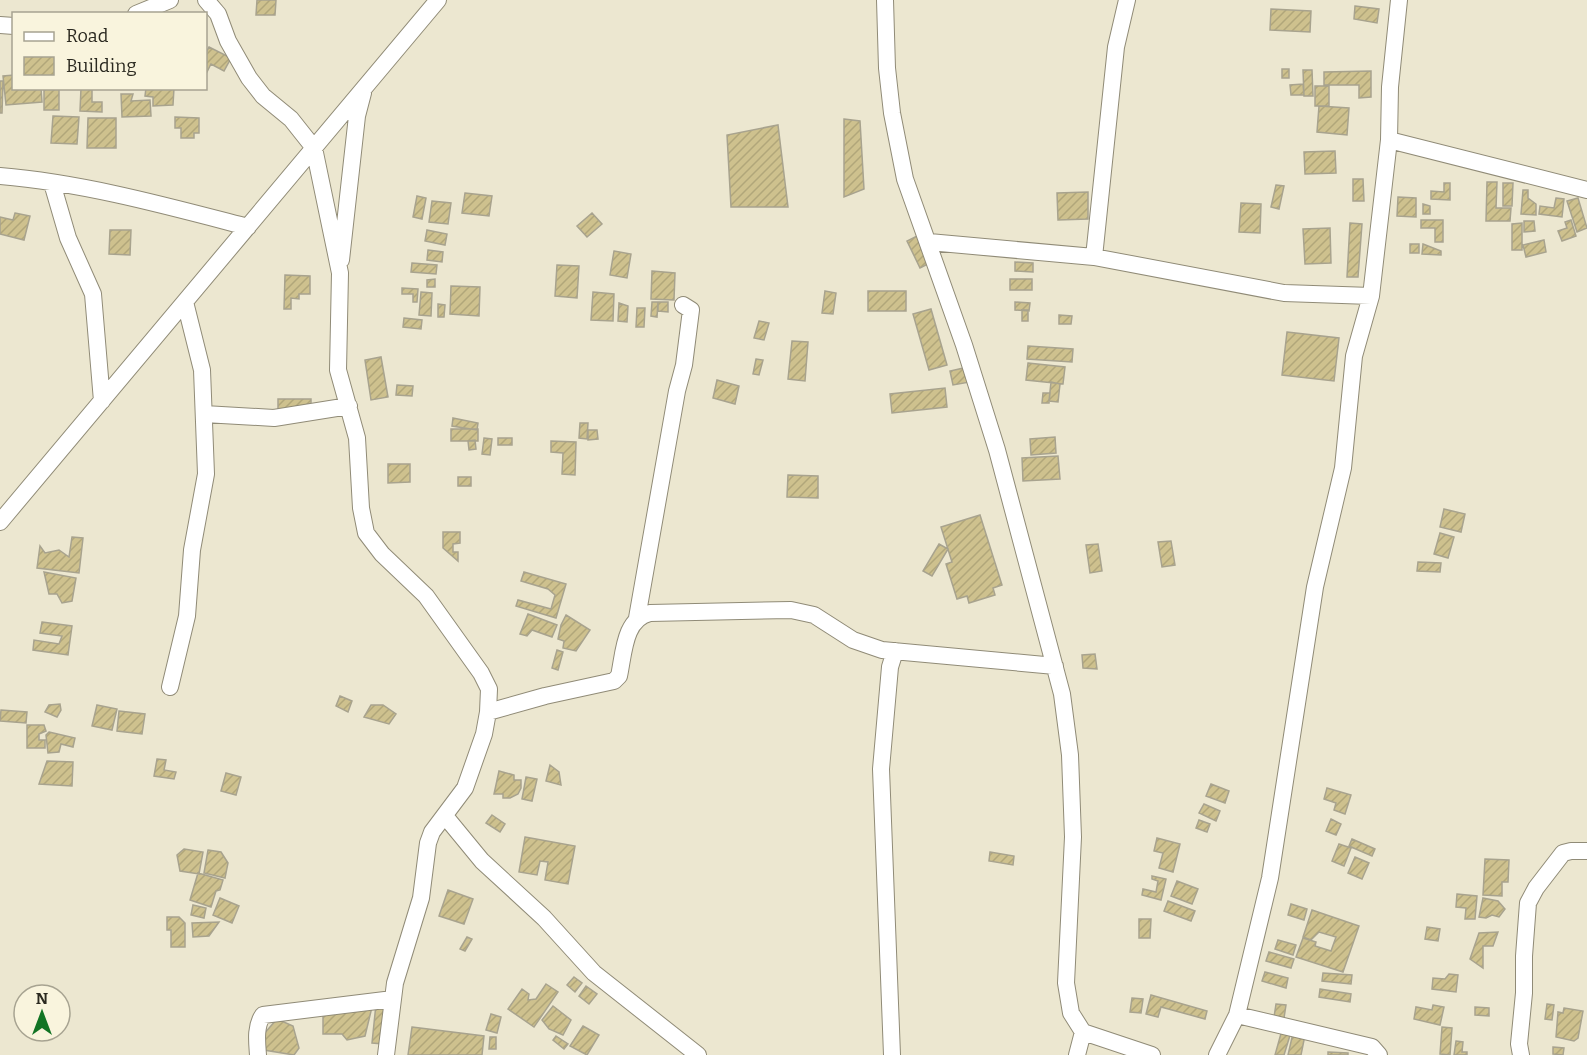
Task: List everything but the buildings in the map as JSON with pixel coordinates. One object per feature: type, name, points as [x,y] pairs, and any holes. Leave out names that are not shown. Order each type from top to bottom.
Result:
[{"type":"street","points":[[141,12],[170,0]]},
{"type":"street","points":[[206,0],[218,14],[228,41],[249,78],[263,96],[291,119],[314,148],[340,273]]},
{"type":"street","points":[[0,522],[438,0]]},
{"type":"street","points":[[885,0],[887,68],[892,112],[905,179],[964,345],[997,450],[1062,694],[1070,755],[1073,837],[1066,983],[1071,1013],[1083,1032],[1152,1055]]},
{"type":"street","points":[[1094,257],[1116,47],[1127,0]]},
{"type":"street","points":[[1217,1055],[1237,1015],[1270,878],[1315,587],[1343,468],[1354,356],[1371,296],[1389,140],[1390,87],[1399,0]]},
{"type":"street","points":[[364,88],[357,116],[340,273],[338,370],[357,438],[361,508],[366,533],[382,554],[426,596],[482,673],[489,689],[484,734],[465,788],[432,831],[428,843],[421,898],[398,969],[386,1055]]},
{"type":"street","points":[[1389,140],[1587,190]]},
{"type":"street","points":[[0,176],[52,183],[165,206],[248,227]]},
{"type":"street","points":[[52,183],[68,238],[93,294],[102,401]]},
{"type":"street","points":[[928,242],[1094,257],[1284,293],[1371,296]]},
{"type":"street","points":[[170,687],[187,616],[192,550],[206,474],[202,370],[185,302]]},
{"type":"street","points":[[488,712],[545,696],[614,681],[619,675],[628,631],[637,618],[677,391],[684,365],[691,310],[683,305]]},
{"type":"street","points":[[204,414],[274,418],[349,406]]},
{"type":"street","points":[[637,618],[650,613],[791,610],[814,615],[853,640],[882,650],[1055,666]]},
{"type":"street","points":[[892,1055],[881,769],[891,667],[895,651]]},
{"type":"street","points":[[445,816],[482,861],[544,918],[589,968],[698,1055]]},
{"type":"street","points":[[1521,1055],[1519,1044],[1528,903],[1536,888],[1563,854],[1571,851],[1587,851]]},
{"type":"street","points":[[258,1055],[257,1033],[259,1021],[263,1015],[393,999]]},
{"type":"street","points":[[1237,1015],[1372,1047],[1379,1055]]},
{"type":"street","points":[[1077,1055],[1083,1032]]}]
